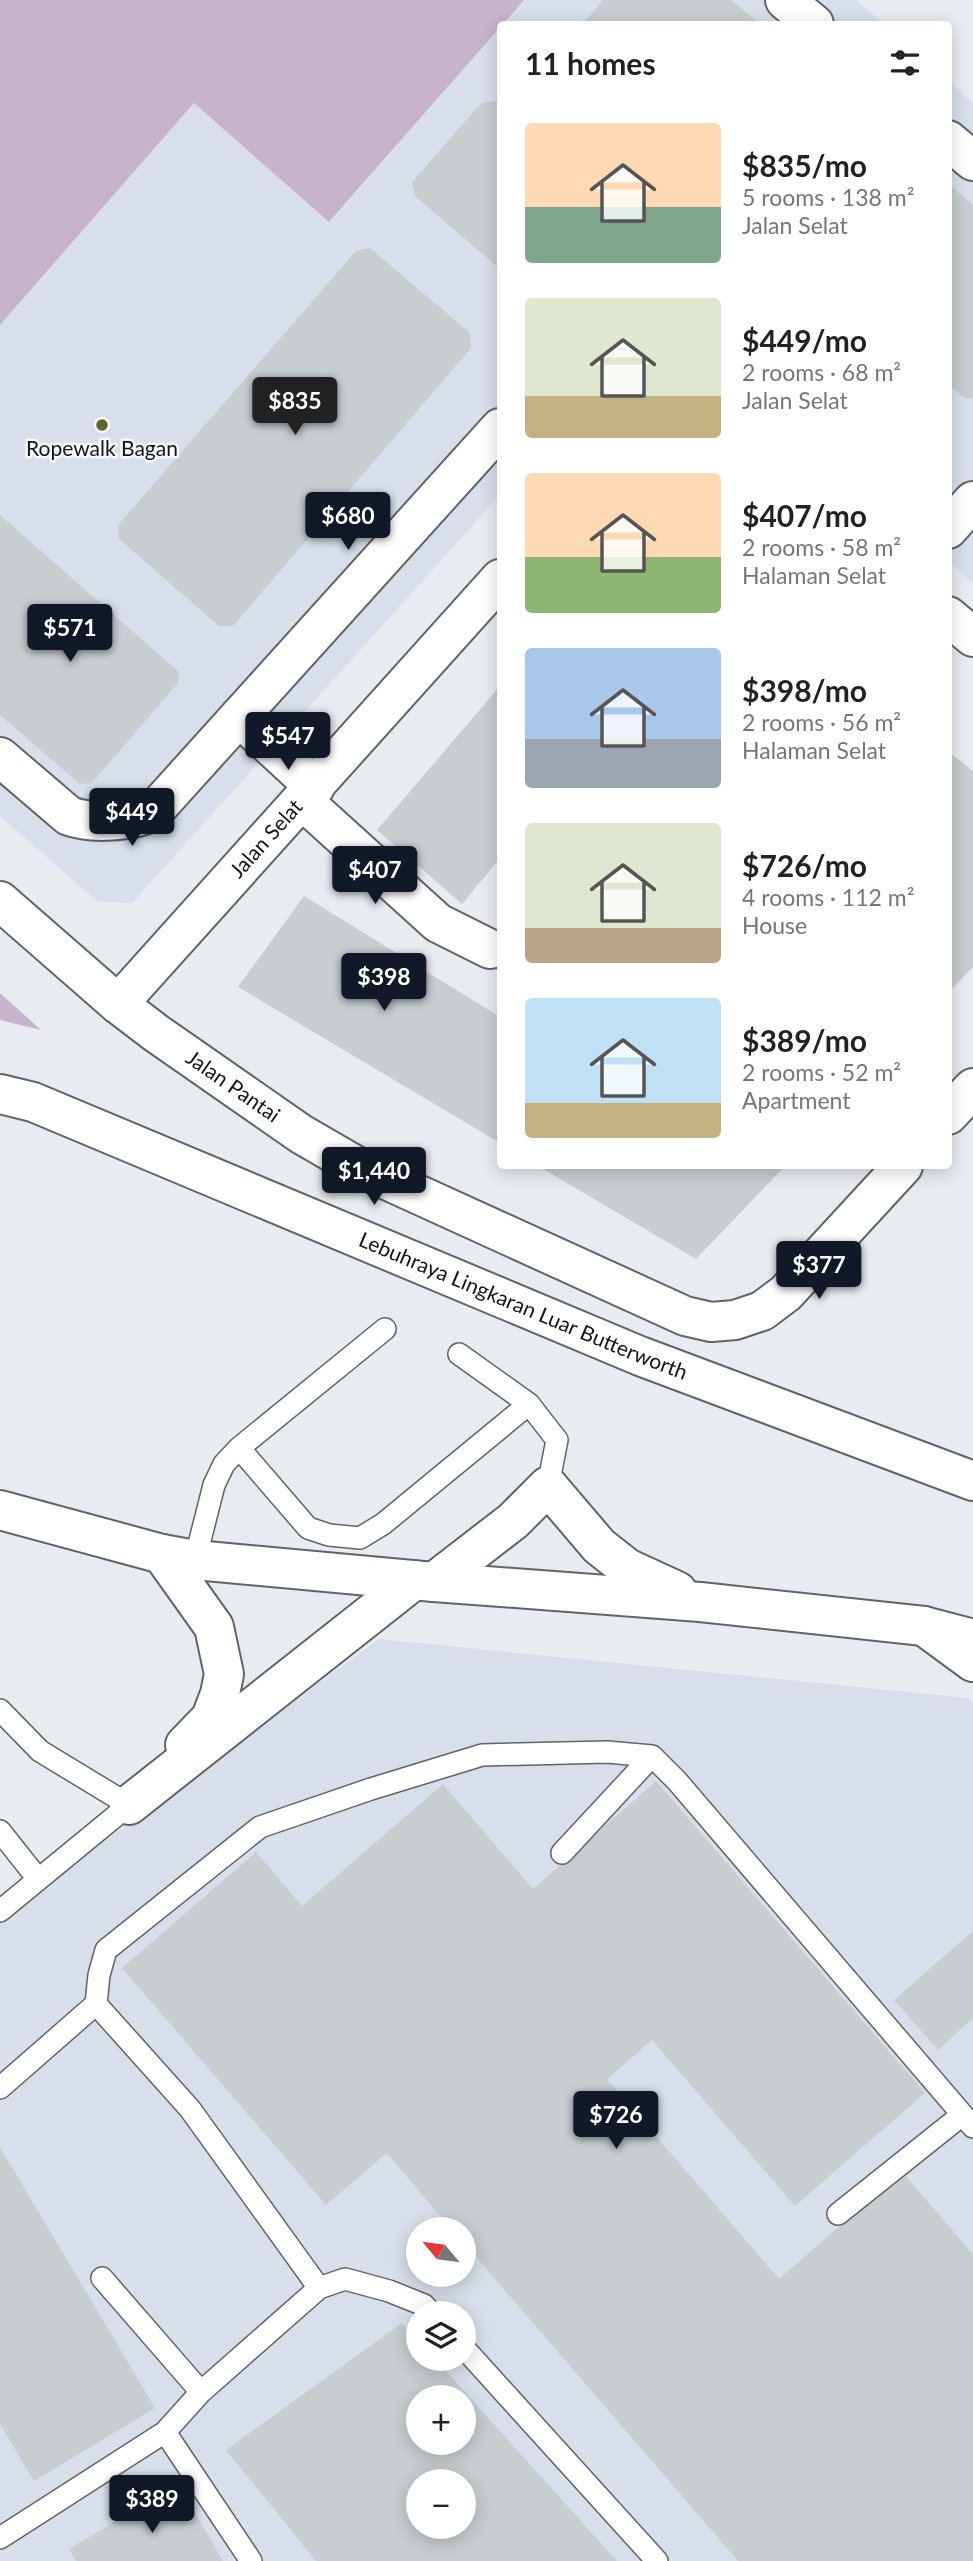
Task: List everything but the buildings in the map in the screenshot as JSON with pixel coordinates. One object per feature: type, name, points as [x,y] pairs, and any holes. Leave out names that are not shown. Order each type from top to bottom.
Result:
[{"type":"main road","points":[[785,0],[810,21]]},
{"type":"main road","points":[[952,143],[973,161]]},
{"type":"main road","points":[[0,757],[69,816],[82,821],[142,818],[154,811],[497,431]]},
{"type":"main road","name":"Jalan Selat","points":[[118,1004],[497,582]]},
{"type":"main road","points":[[952,619],[973,637]]},
{"type":"main road","points":[[239,717],[308,794],[438,923],[497,947]]},
{"type":"main road","name":"Jalan Pantai","points":[[0,901],[118,1004],[301,1134],[358,1167],[685,1316],[711,1322],[735,1320],[762,1311],[786,1293],[900,1169]]},
{"type":"main road","points":[[952,1111],[973,1088]]},
{"type":"main road","name":"Lebuhraya Lingkaran Luar Butterworth","points":[[0,1094],[46,1107],[640,1356],[973,1481]]},
{"type":"main road","points":[[129,1805],[424,1581],[513,1521],[548,1486],[599,1546],[627,1568],[700,1602]]},
{"type":"main road","points":[[0,1510],[179,1557],[424,1581],[700,1602],[924,1626],[973,1639]]},
{"type":"main road","points":[[129,1805],[211,1718],[224,1674],[214,1627],[179,1557]]},
{"type":"main road","points":[[924,1626],[973,1662]]},
{"type":"lane","points":[[179,1557],[224,1464],[239,1448],[385,1329]]},
{"type":"lane","points":[[459,1354],[530,1404],[556,1440],[548,1486]]},
{"type":"lane","points":[[239,1448],[308,1528],[330,1535],[360,1538],[383,1524],[530,1404]]},
{"type":"lane","points":[[0,1710],[40,1751],[129,1805],[0,1911]]},
{"type":"lane","points":[[0,2088],[96,2004],[99,1975],[106,1951],[260,1827],[482,1755],[607,1752],[652,1756],[677,1781],[968,2121],[838,2214]]},
{"type":"lane","points":[[562,1853],[652,1756]]},
{"type":"lane","points":[[0,1831],[38,1879]]},
{"type":"lane","points":[[96,2004],[190,2109],[319,2288]]},
{"type":"lane","points":[[102,2278],[201,2392]]},
{"type":"lane","points":[[0,2538],[165,2432],[201,2392],[319,2288],[345,2279],[415,2301]]},
{"type":"lane","points":[[476,2361],[657,2561]]},
{"type":"lane","points":[[165,2432],[251,2561]]},
{"type":"shaded area","points":[[0,0],[524,0],[506,21],[497,21],[497,31],[329,222],[194,103],[0,325]]},
{"type":"shaded area","points":[[524,0],[856,0],[880,21],[505,21]]},
{"type":"shaded area","points":[[497,30],[497,498],[132,903],[98,902],[0,816],[0,325],[194,103],[330,222]]},
{"type":"shaded area","points":[[952,85],[973,103],[973,583],[952,565]]},
{"type":"shaded area","points":[[0,993],[41,1030],[0,1020]]},
{"type":"shaded area","points":[[379,1639],[969,1698],[973,1703],[973,2561],[0,2561],[0,1918]]},
{"type":"place","name":"Ropewalk Bagan","points":[[102,425]]}]
